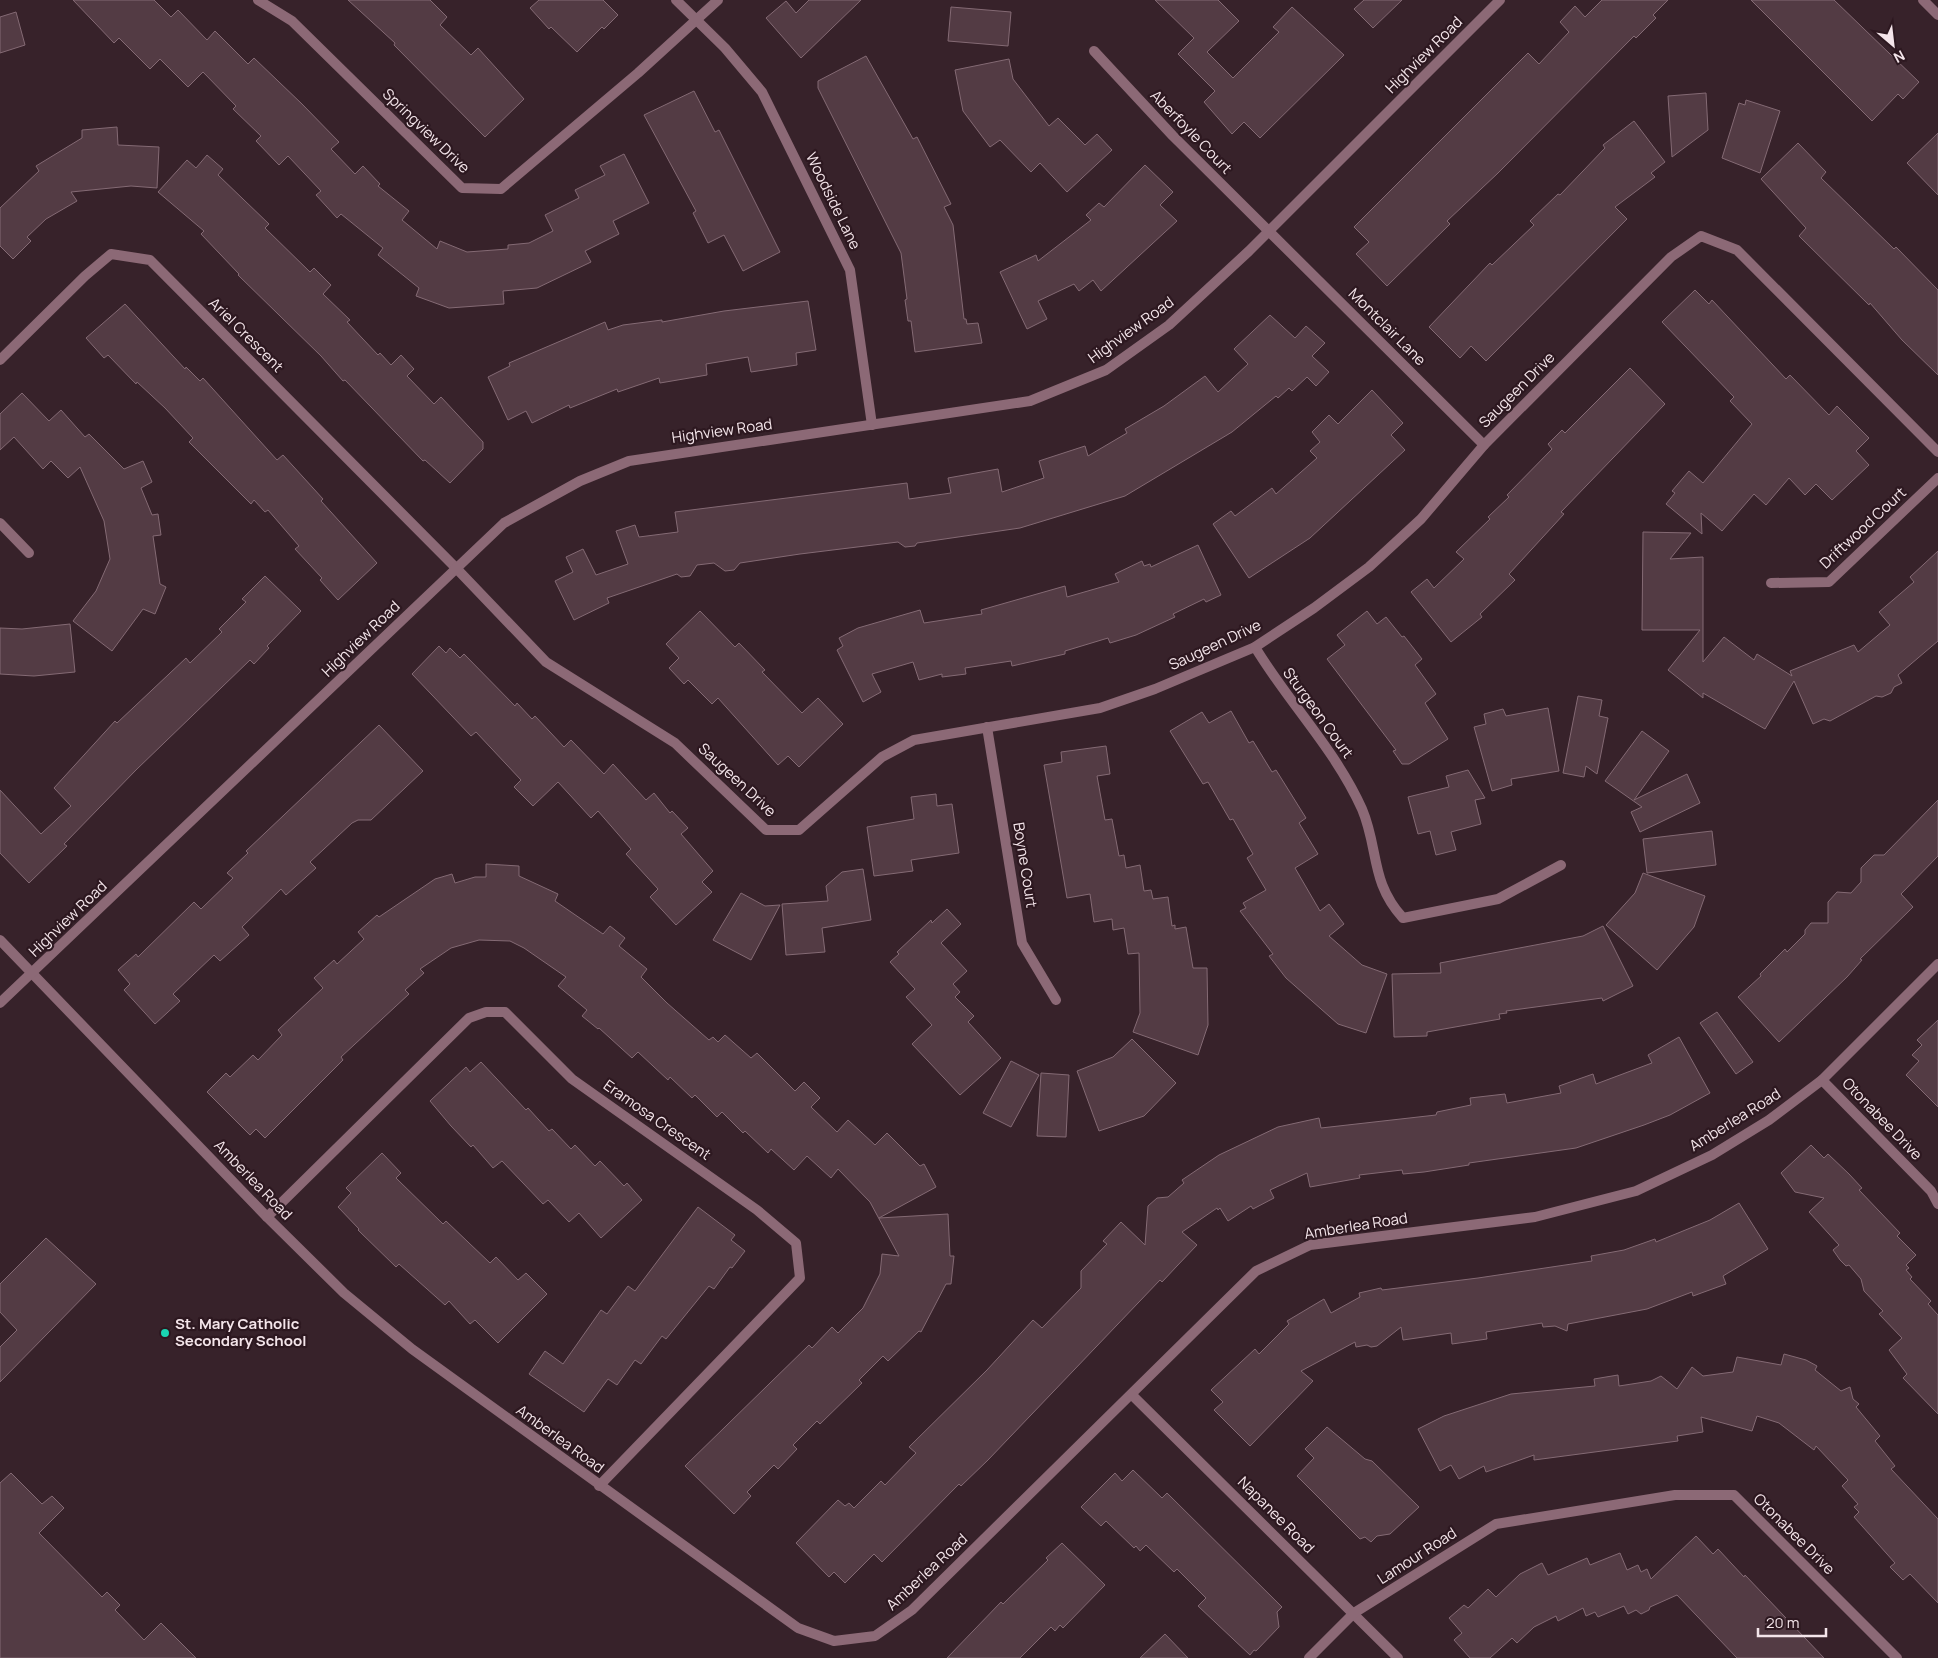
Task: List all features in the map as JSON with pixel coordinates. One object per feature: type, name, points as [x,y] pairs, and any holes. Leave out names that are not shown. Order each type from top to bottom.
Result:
[{"type":"street","name":"Springview Drive","points":[[258,0],[292,21],[462,188],[501,190],[718,0]]},
{"type":"street","points":[[676,0],[696,21]]},
{"type":"street","name":"Highview Road","points":[[0,1003],[504,523],[580,482],[629,461],[1030,401],[1106,370],[1169,324],[1269,231],[1500,0]]},
{"type":"street","points":[[1923,0],[1938,15]]},
{"type":"street","name":"Woodside Lane","points":[[696,21],[725,48],[762,92],[850,270],[872,425]]},
{"type":"street","name":"Aberfoyle Court","points":[[1094,51],[1173,136],[1269,231]]},
{"type":"street","name":"Montclair Lane","points":[[1269,231],[1484,445]]},
{"type":"street","name":"Saugeen Drive","points":[[456,568],[546,662],[675,743],[766,830],[799,830],[882,758],[914,740],[1100,708],[1155,689],[1255,647],[1314,608],[1369,567],[1421,519],[1484,445],[1671,257],[1701,236],[1737,250],[1938,452]]},
{"type":"street","name":"Ariel Crescent","points":[[0,360],[85,276],[111,254],[150,260],[456,568]]},
{"type":"street","name":"Driftwood Court","points":[[1771,583],[1829,582],[1938,478]]},
{"type":"street","points":[[0,523],[29,553]]},
{"type":"street","name":"Sturgeon Court","points":[[1255,647],[1271,675],[1330,750],[1362,810],[1380,880],[1389,902],[1403,918],[1498,899],[1561,865]]},
{"type":"street","name":"Boyne Court","points":[[987,727],[1022,942],[1056,1000]]},
{"type":"street","name":"Amberlea Road","points":[[0,940],[33,972],[267,1217],[344,1293],[412,1349],[798,1628],[834,1641],[875,1636],[912,1610],[1132,1395],[1216,1307],[1256,1271],[1310,1245],[1535,1217],[1636,1191],[1712,1155],[1769,1120],[1822,1080],[1938,964]]},
{"type":"street","name":"Eramosa Crescent","points":[[267,1217],[469,1018],[486,1012],[505,1012],[572,1079],[757,1210],[796,1243],[800,1278],[599,1486]]},
{"type":"street","name":"Otonabee Drive","points":[[1822,1080],[1931,1191],[1938,1204]]},
{"type":"street","name":"Napanee Road","points":[[1132,1395],[1398,1658]]},
{"type":"street","name":"Otonabee Drive","points":[[1496,1524],[1675,1495],[1734,1495],[1897,1658]]},
{"type":"street","name":"Lamour Road","points":[[1309,1658],[1354,1613],[1496,1524]]},
{"type":"building","points":[[73,0],[154,0],[171,17],[178,10],[207,40],[215,31],[248,64],[254,58],[302,104],[339,142],[331,149],[355,174],[363,166],[380,184],[378,186],[409,211],[402,220],[437,249],[440,241],[467,252],[508,249],[508,245],[529,243],[553,231],[545,215],[579,198],[575,190],[605,175],[600,166],[624,154],[649,203],[613,221],[619,234],[585,251],[591,262],[537,288],[503,291],[504,304],[449,308],[416,296],[419,288],[378,255],[383,248],[341,214],[337,218],[316,195],[321,191],[288,156],[279,165],[256,141],[261,136],[233,109],[236,106],[203,72],[188,87],[160,59],[150,69],[119,38],[114,43]]},
{"type":"building","points":[[348,0],[430,0],[447,17],[440,25],[471,55],[478,48],[524,99],[485,137],[394,45],[395,43]]},
{"type":"building","points":[[539,0],[603,0],[618,15],[604,29],[602,27],[577,52],[551,27],[549,29],[530,8]]},
{"type":"building","points":[[809,0],[861,0],[801,58],[766,18],[786,1],[796,13]]},
{"type":"building","points":[[1155,0],[1218,0],[1239,21],[1207,52],[1233,78],[1279,32],[1273,27],[1292,7],[1344,55],[1260,138],[1244,122],[1232,134],[1204,102],[1215,91],[1178,54],[1194,38]]},
{"type":"building","points":[[1364,0],[1402,0],[1373,28],[1354,9]]},
{"type":"building","points":[[1602,0],[1668,0],[1653,15],[1656,18],[1636,38],[1634,36],[1498,173],[1447,221],[1450,224],[1387,286],[1356,254],[1369,242],[1354,227],[1528,53],[1539,64],[1569,32],[1560,22],[1575,6],[1585,17]]},
{"type":"building","points":[[1751,0],[1834,0],[1919,82],[1903,99],[1898,94],[1872,121]]},
{"type":"building","points":[[951,7],[1011,12],[1008,46],[948,41]]},
{"type":"building","points":[[16,12],[25,45],[0,53],[0,17]]},
{"type":"building","points":[[866,56],[913,139],[917,137],[951,204],[944,207],[953,225],[964,319],[966,319],[967,324],[978,323],[982,343],[915,352],[911,321],[908,321],[905,300],[907,299],[901,253],[818,88],[818,81]]},
{"type":"building","points":[[1009,59],[1013,79],[1049,126],[1058,118],[1085,145],[1097,134],[1112,150],[1067,192],[1040,163],[1031,172],[1000,140],[990,147],[963,111],[955,70]]},
{"type":"building","points":[[694,91],[715,132],[719,130],[780,252],[743,271],[724,235],[708,243],[693,213],[696,211],[644,115]]},
{"type":"building","points":[[1706,93],[1708,130],[1672,157],[1668,96]]},
{"type":"building","points":[[1746,100],[1780,111],[1760,173],[1722,158],[1739,103],[1745,105]]},
{"type":"building","points":[[1634,121],[1665,162],[1651,173],[1655,177],[1615,207],[1627,219],[1486,361],[1471,346],[1460,358],[1429,327],[1490,263],[1492,265],[1534,225],[1530,221],[1558,194],[1560,195],[1605,148],[1603,145]]},
{"type":"building","points":[[117,127],[118,145],[159,147],[157,188],[131,186],[71,192],[77,201],[46,219],[27,237],[31,241],[13,259],[0,246],[0,208],[39,171],[36,166],[82,138],[82,130]]},
{"type":"building","points":[[1938,133],[1938,195],[1907,163]]},
{"type":"building","points":[[1798,143],[1826,172],[1821,178],[1894,249],[1896,247],[1938,290],[1938,375],[1902,340],[1870,303],[1869,305],[1799,236],[1806,228],[1761,179]]},
{"type":"building","points":[[207,155],[223,169],[218,175],[269,224],[265,228],[310,272],[314,268],[331,285],[323,294],[350,320],[347,322],[378,355],[380,353],[391,365],[401,355],[414,369],[407,376],[434,404],[441,397],[483,442],[483,449],[450,483],[425,460],[423,461],[345,380],[343,381],[321,356],[238,275],[201,234],[204,231],[158,192],[187,160],[196,168]]},
{"type":"building","points":[[1145,165],[1173,192],[1160,205],[1177,221],[1101,291],[1093,280],[1079,291],[1074,284],[1038,301],[1047,319],[1027,329],[1000,272],[1036,255],[1038,261],[1091,220],[1086,215],[1099,203],[1104,207]]},
{"type":"building","points":[[1695,290],[1709,304],[1712,300],[1786,379],[1790,375],[1829,415],[1837,406],[1869,438],[1856,451],[1869,465],[1832,500],[1816,484],[1805,495],[1789,478],[1766,505],[1754,494],[1722,531],[1701,513],[1702,534],[1666,504],[1675,493],[1672,491],[1689,471],[1703,483],[1752,424],[1730,401],[1734,397],[1662,322]]},
{"type":"building","points":[[808,301],[816,350],[796,353],[797,365],[751,372],[748,357],[706,364],[707,375],[660,383],[659,378],[618,392],[617,389],[570,408],[569,405],[532,423],[526,411],[508,420],[488,377],[510,366],[509,363],[605,322],[608,330],[623,325],[662,320],[662,322],[724,311]]},
{"type":"building","points":[[125,304],[185,369],[186,367],[200,381],[203,378],[277,460],[283,455],[323,499],[321,501],[377,563],[338,600],[320,580],[322,578],[295,549],[299,546],[268,510],[265,512],[254,500],[251,504],[189,442],[193,438],[165,408],[137,382],[136,384],[108,355],[104,358],[86,338]]},
{"type":"building","points":[[1270,315],[1295,338],[1306,326],[1325,343],[1312,356],[1329,372],[1316,386],[1307,377],[1292,391],[1289,388],[1278,398],[1276,396],[1232,432],[1125,496],[1020,528],[917,543],[915,546],[905,547],[898,542],[800,554],[740,563],[734,570],[725,571],[714,563],[697,565],[690,576],[681,577],[677,574],[607,598],[609,603],[574,620],[555,581],[573,572],[566,557],[583,549],[596,575],[628,564],[616,531],[635,525],[639,537],[678,532],[675,512],[907,483],[909,499],[951,493],[948,478],[998,469],[1002,492],[1044,478],[1039,461],[1085,446],[1088,456],[1127,433],[1125,429],[1164,406],[1205,376],[1218,392],[1248,364],[1234,349]]},
{"type":"building","points":[[1630,368],[1665,404],[1561,512],[1564,514],[1509,574],[1515,580],[1480,614],[1482,617],[1451,642],[1411,592],[1427,579],[1434,588],[1464,559],[1456,552],[1490,519],[1488,517],[1509,497],[1507,495],[1552,449],[1548,444],[1562,430],[1565,433]]},
{"type":"building","points":[[1372,390],[1403,423],[1391,435],[1405,450],[1310,538],[1249,578],[1213,524],[1231,511],[1235,516],[1272,488],[1276,494],[1317,458],[1310,451],[1320,442],[1312,432],[1329,415],[1338,424]]},
{"type":"building","points":[[22,393],[49,421],[61,410],[85,437],[89,434],[124,469],[143,461],[152,482],[141,488],[152,515],[158,514],[161,535],[153,536],[160,584],[166,587],[155,614],[143,609],[112,651],[73,621],[96,591],[110,559],[104,521],[80,467],[68,478],[51,461],[43,469],[14,437],[0,450],[0,414]]},
{"type":"building","points":[[1643,532],[1691,533],[1670,559],[1703,557],[1703,662],[1724,637],[1754,660],[1757,654],[1792,676],[1790,671],[1854,645],[1858,652],[1890,625],[1879,612],[1914,582],[1910,577],[1938,551],[1938,641],[1898,675],[1902,683],[1894,687],[1891,693],[1882,697],[1876,696],[1830,721],[1824,719],[1813,724],[1794,681],[1765,729],[1703,693],[1703,698],[1668,670],[1700,630],[1642,630]]},
{"type":"building","points":[[1198,545],[1221,595],[1206,602],[1204,599],[1173,614],[1175,617],[1136,635],[1110,643],[1108,638],[1065,651],[1065,654],[1012,666],[1011,661],[965,668],[966,674],[942,677],[942,674],[919,680],[913,662],[872,674],[881,692],[863,702],[837,650],[843,646],[839,638],[858,628],[920,610],[924,623],[982,614],[981,610],[1065,586],[1067,597],[1119,582],[1115,574],[1142,561],[1144,566],[1150,564],[1151,567]]},
{"type":"building","points":[[265,576],[301,611],[267,646],[269,648],[254,664],[250,660],[136,770],[64,844],[67,846],[29,883],[0,853],[0,790],[41,834],[71,806],[54,788],[115,721],[117,723],[186,658],[190,663],[222,632],[219,629],[246,602],[242,599]]},
{"type":"building","points":[[700,611],[735,647],[739,643],[765,670],[762,672],[802,713],[818,698],[843,724],[799,767],[788,756],[778,765],[718,698],[712,704],[688,680],[684,684],[669,668],[679,658],[666,644]]},
{"type":"building","points":[[1367,611],[1377,624],[1386,617],[1402,637],[1404,636],[1422,659],[1415,665],[1436,694],[1425,703],[1448,739],[1409,764],[1402,764],[1393,751],[1396,750],[1327,659],[1345,645],[1337,635]]},
{"type":"building","points":[[70,624],[75,672],[34,676],[0,674],[0,628],[22,629]]},
{"type":"building","points":[[439,646],[446,653],[450,648],[460,658],[464,654],[515,706],[517,703],[532,719],[535,716],[564,747],[571,740],[604,774],[613,764],[646,800],[654,793],[670,813],[672,811],[688,828],[681,834],[713,871],[702,882],[712,892],[676,925],[650,897],[658,889],[626,854],[631,849],[598,811],[591,818],[558,782],[533,806],[514,787],[521,780],[476,732],[471,736],[412,674]]},
{"type":"building","points":[[1578,696],[1602,700],[1599,716],[1608,718],[1597,774],[1586,766],[1584,777],[1563,773]]},
{"type":"building","points":[[1548,708],[1559,771],[1511,779],[1512,785],[1492,791],[1474,727],[1486,724],[1484,714],[1503,709],[1506,716]]},
{"type":"building","points":[[1231,711],[1249,743],[1253,741],[1272,772],[1276,770],[1306,818],[1299,823],[1318,854],[1295,868],[1320,911],[1329,904],[1344,924],[1329,936],[1362,965],[1387,974],[1366,1033],[1338,1024],[1286,978],[1269,956],[1273,954],[1240,911],[1246,908],[1243,903],[1266,890],[1247,858],[1253,854],[1233,819],[1230,820],[1208,782],[1203,784],[1170,731],[1202,712],[1209,723]]},
{"type":"building","points":[[379,725],[423,771],[371,820],[358,820],[352,823],[310,862],[316,868],[286,895],[281,889],[242,927],[249,935],[220,961],[214,955],[173,994],[180,1001],[155,1024],[124,990],[130,984],[118,970],[136,954],[138,957],[194,902],[201,909],[233,878],[227,873],[248,853],[246,851]]},
{"type":"building","points":[[1642,731],[1669,751],[1634,800],[1687,774],[1700,803],[1640,832],[1631,812],[1642,807],[1605,781]]},
{"type":"building","points":[[1106,746],[1110,774],[1097,776],[1105,820],[1112,819],[1119,856],[1124,855],[1126,868],[1140,865],[1144,891],[1151,890],[1153,899],[1168,897],[1172,926],[1175,925],[1175,929],[1186,927],[1193,968],[1207,968],[1208,1025],[1198,1055],[1133,1032],[1140,1013],[1139,953],[1128,954],[1124,928],[1113,930],[1112,919],[1094,922],[1090,894],[1067,898],[1044,765],[1062,762],[1061,752]]},
{"type":"building","points":[[1468,770],[1485,798],[1475,800],[1481,824],[1451,832],[1456,850],[1436,855],[1430,831],[1418,834],[1408,797],[1449,787],[1446,776]]},
{"type":"building","points":[[936,794],[937,806],[952,804],[959,853],[911,860],[913,871],[874,876],[867,827],[914,819],[911,797]]},
{"type":"building","points":[[1938,800],[1938,856],[1901,894],[1913,907],[1860,959],[1862,960],[1847,977],[1779,1042],[1738,997],[1761,976],[1760,974],[1785,949],[1787,952],[1805,934],[1805,930],[1811,923],[1828,923],[1828,902],[1837,892],[1851,893],[1861,882],[1861,868],[1874,855],[1884,855]]},
{"type":"building","points":[[1712,831],[1716,865],[1647,873],[1643,839]]},
{"type":"building","points":[[486,864],[519,866],[519,876],[558,894],[555,901],[603,934],[610,926],[625,938],[619,946],[647,969],[641,977],[667,1003],[709,1040],[713,1037],[718,1042],[725,1035],[751,1058],[757,1053],[795,1091],[804,1082],[820,1098],[811,1107],[837,1132],[848,1120],[875,1145],[887,1133],[920,1166],[924,1164],[936,1187],[879,1218],[948,1214],[950,1256],[954,1256],[951,1284],[946,1284],[921,1332],[919,1331],[888,1361],[883,1356],[859,1380],[862,1383],[820,1424],[817,1421],[793,1445],[797,1449],[778,1469],[774,1465],[747,1492],[751,1496],[734,1514],[685,1466],[809,1345],[812,1348],[832,1327],[838,1333],[863,1308],[880,1274],[882,1254],[899,1256],[870,1202],[838,1169],[831,1178],[807,1156],[794,1170],[771,1149],[768,1153],[745,1131],[743,1133],[722,1112],[717,1117],[695,1095],[692,1098],[670,1077],[668,1080],[638,1052],[632,1058],[599,1028],[582,1016],[587,1010],[558,986],[566,977],[524,948],[510,941],[479,940],[451,948],[420,969],[424,973],[405,990],[409,994],[341,1057],[343,1060],[265,1138],[256,1129],[250,1135],[207,1092],[226,1073],[230,1077],[253,1055],[258,1060],[282,1035],[278,1030],[323,988],[314,978],[334,960],[337,964],[364,939],[358,932],[377,915],[379,917],[435,879],[452,874],[455,883],[475,877],[486,877]]},
{"type":"building","points":[[863,869],[871,920],[822,928],[825,952],[786,955],[782,904],[828,901],[826,886],[842,872]]},
{"type":"building","points":[[1643,873],[1705,896],[1694,927],[1657,970],[1606,925],[1635,893]]},
{"type":"building","points":[[741,893],[765,906],[780,905],[751,960],[713,940]]},
{"type":"building","points":[[947,909],[961,924],[941,943],[967,971],[953,984],[960,992],[955,997],[974,1016],[968,1022],[1001,1058],[960,1095],[912,1044],[932,1025],[906,997],[915,989],[890,962],[899,954],[897,952],[931,920],[932,923]]},
{"type":"building","points":[[1603,926],[1633,986],[1603,1001],[1602,998],[1506,1011],[1507,1013],[1499,1014],[1500,1019],[1427,1032],[1427,1036],[1394,1037],[1392,974],[1441,973],[1440,963],[1583,936]]},
{"type":"building","points":[[1717,1012],[1753,1062],[1736,1074],[1700,1023]]},
{"type":"building","points":[[1938,1020],[1938,1107],[1906,1075],[1919,1061],[1912,1055],[1922,1045],[1917,1040]]},
{"type":"building","points":[[1679,1037],[1710,1093],[1670,1115],[1644,1125],[1576,1148],[1469,1163],[1469,1165],[1424,1172],[1403,1174],[1402,1170],[1359,1175],[1360,1178],[1310,1187],[1307,1173],[1270,1190],[1274,1198],[1253,1209],[1251,1206],[1228,1221],[1220,1208],[1218,1210],[1217,1208],[1182,1232],[1197,1245],[1162,1282],[1160,1280],[988,1460],[961,1486],[959,1484],[882,1562],[874,1554],[845,1583],[834,1572],[829,1577],[796,1543],[838,1500],[845,1506],[849,1503],[854,1508],[881,1481],[885,1485],[916,1453],[909,1447],[987,1370],[1033,1320],[1042,1328],[1081,1288],[1081,1271],[1107,1244],[1103,1241],[1121,1222],[1145,1245],[1148,1206],[1157,1198],[1168,1197],[1184,1183],[1182,1180],[1219,1155],[1278,1127],[1319,1118],[1321,1128],[1436,1115],[1437,1112],[1471,1105],[1470,1098],[1505,1094],[1507,1103],[1561,1093],[1559,1086],[1593,1074],[1596,1084],[1652,1063],[1648,1055]]},
{"type":"building","points":[[1132,1039],[1176,1083],[1144,1116],[1099,1131],[1077,1071],[1113,1057]]},
{"type":"building","points":[[1011,1061],[1039,1075],[1011,1127],[983,1113]]},
{"type":"building","points":[[481,1062],[526,1110],[528,1108],[549,1131],[552,1129],[571,1149],[575,1145],[595,1166],[600,1161],[624,1186],[627,1183],[642,1200],[601,1238],[579,1213],[569,1222],[548,1200],[543,1204],[502,1161],[493,1168],[473,1145],[471,1147],[451,1126],[430,1101],[466,1067],[470,1072]]},
{"type":"building","points":[[1041,1073],[1069,1075],[1066,1137],[1037,1136]]},
{"type":"building","points":[[1811,1145],[1824,1158],[1828,1154],[1849,1174],[1862,1188],[1859,1190],[1900,1233],[1897,1236],[1916,1255],[1906,1265],[1909,1268],[1906,1270],[1912,1277],[1910,1279],[1931,1301],[1928,1304],[1938,1315],[1938,1414],[1903,1378],[1907,1374],[1889,1350],[1902,1338],[1879,1314],[1883,1311],[1864,1291],[1861,1279],[1849,1265],[1846,1266],[1840,1260],[1833,1250],[1839,1245],[1809,1212],[1824,1198],[1795,1192],[1781,1173]]},
{"type":"building","points":[[382,1153],[401,1173],[396,1178],[443,1224],[446,1221],[490,1263],[496,1257],[518,1280],[526,1273],[547,1294],[498,1343],[475,1320],[470,1324],[449,1301],[445,1305],[399,1264],[396,1267],[358,1230],[338,1207],[351,1193],[346,1188]]},
{"type":"building","points":[[1739,1203],[1768,1249],[1723,1276],[1726,1284],[1693,1296],[1692,1292],[1647,1309],[1568,1324],[1567,1331],[1555,1326],[1543,1327],[1542,1323],[1486,1332],[1487,1339],[1452,1344],[1451,1333],[1403,1340],[1401,1327],[1377,1346],[1356,1347],[1355,1342],[1301,1371],[1313,1381],[1250,1446],[1214,1410],[1223,1402],[1211,1390],[1255,1349],[1259,1354],[1289,1324],[1287,1321],[1324,1299],[1331,1313],[1360,1297],[1359,1293],[1381,1288],[1382,1290],[1478,1278],[1592,1261],[1591,1256],[1624,1250],[1655,1239],[1656,1242],[1710,1220]]},
{"type":"building","points":[[698,1207],[735,1235],[731,1240],[745,1251],[732,1268],[730,1267],[714,1289],[709,1286],[666,1339],[662,1336],[641,1364],[635,1360],[617,1385],[608,1379],[584,1412],[529,1374],[545,1351],[563,1364],[601,1310],[607,1314],[628,1286],[635,1291]]},
{"type":"building","points":[[46,1238],[96,1284],[0,1382],[0,1347],[17,1330],[0,1312],[0,1284]]},
{"type":"building","points":[[1784,1354],[1806,1360],[1817,1366],[1815,1370],[1841,1391],[1850,1387],[1853,1399],[1859,1404],[1856,1407],[1880,1436],[1875,1441],[1895,1466],[1891,1469],[1938,1519],[1938,1603],[1910,1574],[1903,1580],[1890,1567],[1895,1563],[1854,1517],[1859,1512],[1854,1507],[1858,1504],[1842,1486],[1848,1480],[1816,1446],[1814,1450],[1779,1423],[1757,1416],[1752,1431],[1701,1417],[1703,1432],[1677,1436],[1678,1441],[1534,1460],[1534,1455],[1486,1472],[1484,1466],[1459,1479],[1451,1465],[1440,1471],[1418,1429],[1444,1416],[1511,1394],[1595,1386],[1594,1379],[1618,1375],[1619,1386],[1651,1381],[1661,1376],[1677,1389],[1692,1367],[1703,1376],[1733,1372],[1737,1357],[1781,1365]]},
{"type":"building","points":[[1327,1427],[1365,1459],[1372,1461],[1419,1507],[1390,1534],[1377,1536],[1371,1542],[1365,1537],[1360,1539],[1297,1476],[1314,1458],[1305,1449]]},
{"type":"building","points":[[1133,1470],[1162,1498],[1167,1493],[1282,1607],[1277,1612],[1279,1627],[1250,1655],[1198,1606],[1206,1598],[1177,1569],[1174,1572],[1146,1545],[1140,1551],[1136,1546],[1134,1548],[1106,1521],[1101,1526],[1081,1507],[1115,1473],[1122,1481]]},
{"type":"building","points":[[11,1473],[42,1504],[52,1496],[64,1508],[39,1533],[102,1597],[107,1592],[120,1605],[115,1610],[144,1640],[161,1623],[196,1658],[0,1658],[0,1483]]},
{"type":"building","points":[[1696,1536],[1713,1554],[1718,1549],[1824,1658],[1737,1658],[1677,1595],[1650,1607],[1649,1610],[1641,1614],[1636,1610],[1628,1614],[1624,1606],[1598,1617],[1595,1612],[1586,1616],[1583,1608],[1558,1621],[1556,1616],[1534,1627],[1517,1643],[1512,1638],[1490,1658],[1470,1658],[1454,1640],[1462,1633],[1449,1618],[1464,1605],[1468,1608],[1488,1589],[1496,1597],[1520,1574],[1542,1563],[1548,1575],[1587,1558],[1590,1565],[1620,1553],[1627,1570],[1638,1565],[1641,1572],[1647,1569],[1651,1579]]},
{"type":"building","points":[[1062,1543],[1105,1585],[1063,1628],[1060,1625],[1055,1631],[1051,1627],[1020,1658],[947,1658],[1001,1602],[1003,1604],[1048,1560],[1046,1558]]},
{"type":"building","points":[[1165,1634],[1188,1658],[1140,1658]]},
{"type":"place","name":"St. Mary Catholic Secondary School","points":[[165,1333]]}]
